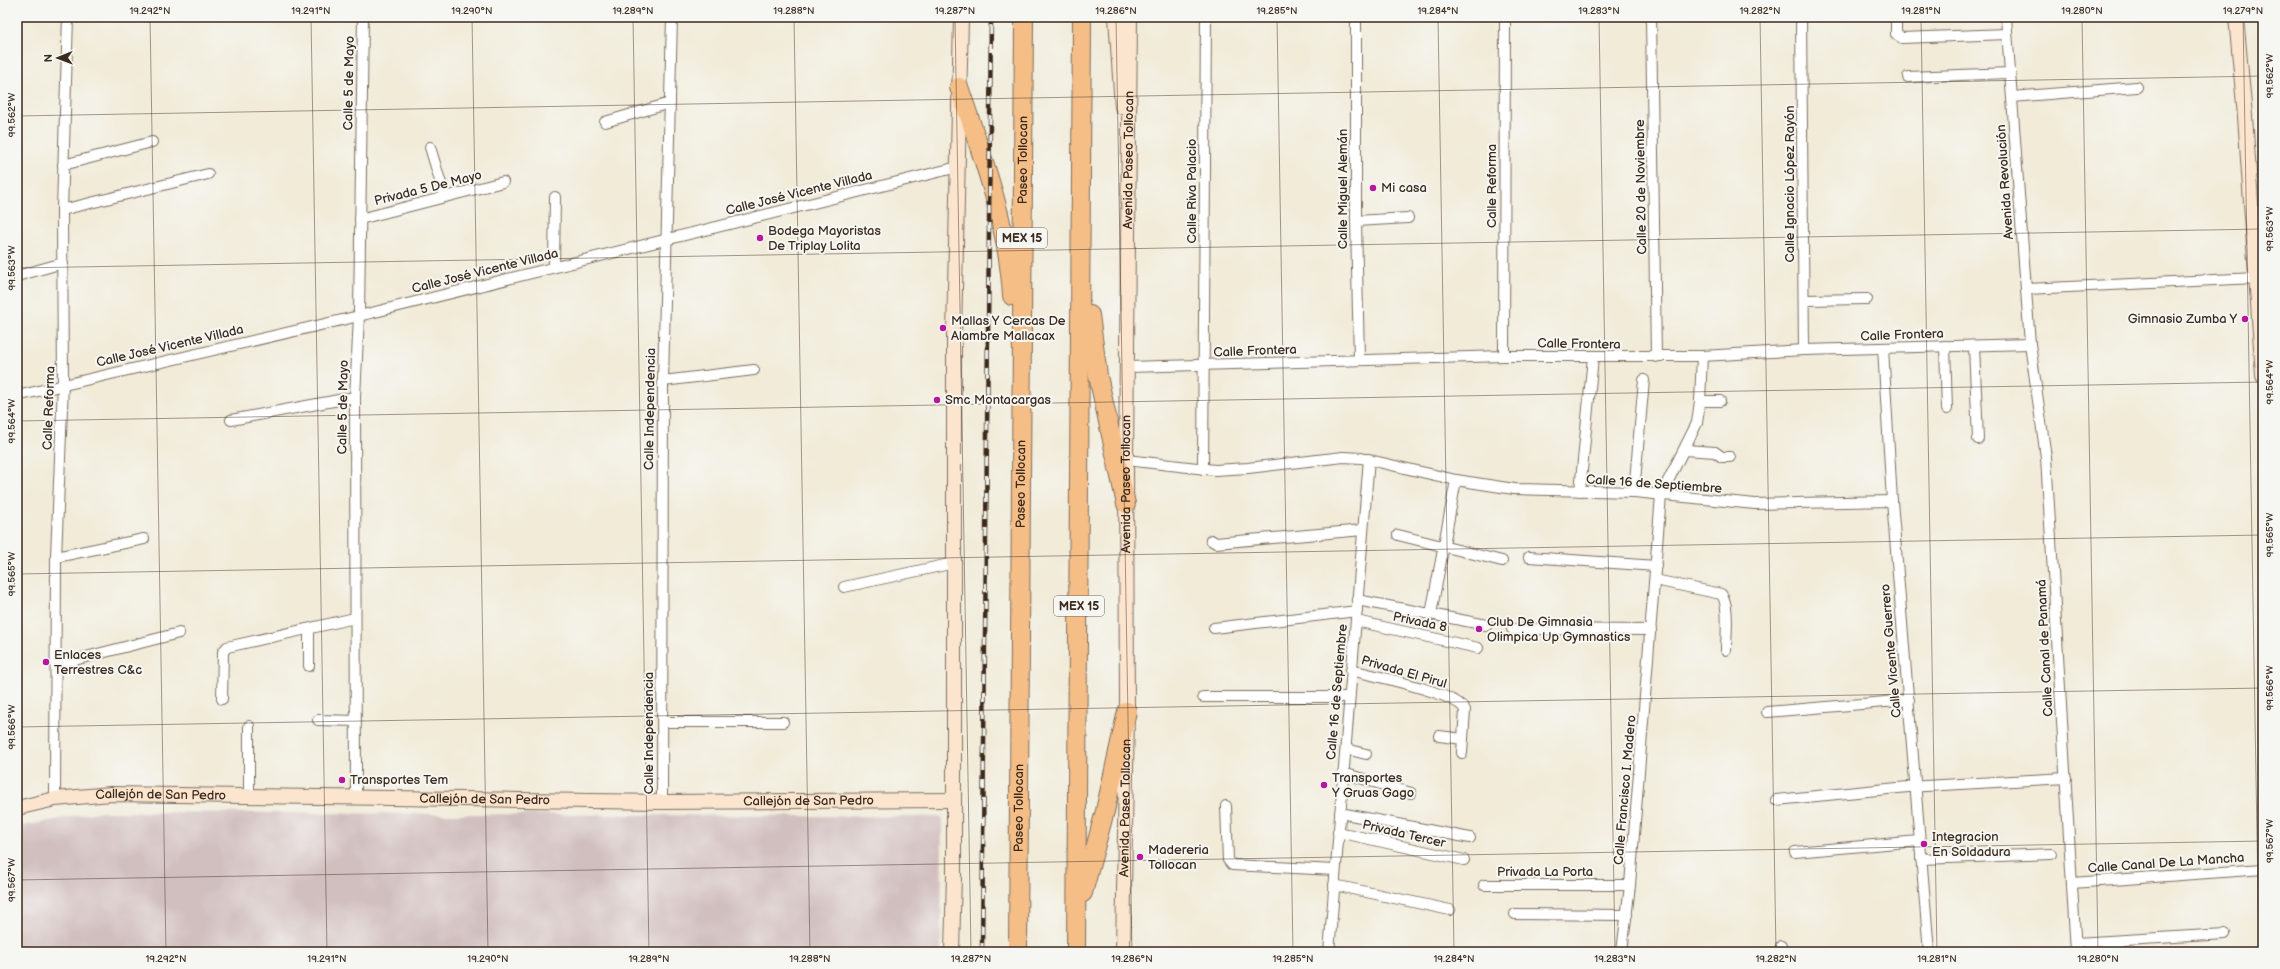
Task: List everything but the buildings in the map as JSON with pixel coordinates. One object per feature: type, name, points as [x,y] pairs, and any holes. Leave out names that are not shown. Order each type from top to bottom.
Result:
[{"type":"highway","name":"Paseo Tollocan","points":[[1018,952],[1024,17]]},
{"type":"highway","name":"MEX 15","points":[[1076,952],[1082,17]]},
{"type":"highway","points":[[1082,84],[1092,17]]},
{"type":"highway","points":[[959,87],[989,175],[1006,247],[1011,281],[1016,417],[1021,458]]},
{"type":"highway","points":[[1081,261],[1088,298],[1098,376],[1126,504]]},
{"type":"highway","points":[[1076,920],[1105,811],[1127,712]]},
{"type":"main road","points":[[952,952],[954,820],[954,342],[961,17]]},
{"type":"main road","points":[[1116,17],[1121,98],[1130,138]]},
{"type":"main road","name":"Avenida Paseo Tollocan","points":[[1123,952],[1127,712],[1126,460],[1130,17]]},
{"type":"main road","points":[[2236,17],[2263,376]]},
{"type":"main road","name":"Callejón de San Pedro","points":[[17,808],[55,799],[111,794],[662,802],[953,800]]},
{"type":"main road","points":[[954,820],[957,828],[960,853],[962,952]]},
{"type":"street","name":"Calle Reforma","points":[[55,799],[56,557],[63,384],[62,210],[68,17]]},
{"type":"street","name":"Calle 5 de Mayo","points":[[356,798],[355,397],[358,316],[363,17]]},
{"type":"street","name":"Calle Independencia","points":[[662,802],[663,381],[672,17]]},
{"type":"street","name":"Calle Riva Palacio","points":[[1203,469],[1206,17]]},
{"type":"street","name":"Calle Miguel Alemán","points":[[1356,17],[1356,221],[1359,360]]},
{"type":"street","name":"Calle Reforma","points":[[1504,356],[1505,17]]},
{"type":"street","name":"Calle 20 de Noviembre","points":[[1652,17],[1656,357]]},
{"type":"street","name":"Calle Ignacio López Rayón","points":[[1801,17],[1804,350]]},
{"type":"street","points":[[1896,17],[1896,34],[1902,38],[2007,34]]},
{"type":"street","name":"Avenida Revolución","points":[[2006,17],[2030,344]]},
{"type":"street","points":[[1908,77],[2010,73]]},
{"type":"street","points":[[2012,97],[2137,86]]},
{"type":"street","points":[[605,122],[670,103]]},
{"type":"street","points":[[63,165],[152,142]]},
{"type":"street","points":[[430,147],[445,197]]},
{"type":"street","name":"Calle José Vicente Villada","points":[[17,396],[358,316],[958,167]]},
{"type":"street","points":[[62,210],[208,174]]},
{"type":"street","name":"Privada 5 De Mayo","points":[[360,219],[503,182]]},
{"type":"street","points":[[554,267],[555,197]]},
{"type":"street","points":[[1356,221],[1408,218]]},
{"type":"street","points":[[17,276],[63,263]]},
{"type":"street","points":[[2026,289],[2256,278]]},
{"type":"street","points":[[1804,300],[1867,299]]},
{"type":"street","name":"Calle Frontera","points":[[1128,367],[1204,366],[1504,356],[1702,356],[1804,350],[2030,344]]},
{"type":"street","name":"Calle Canal de Panamá","points":[[2030,344],[2046,456],[2076,947]]},
{"type":"street","points":[[1945,346],[1947,409]]},
{"type":"street","points":[[1974,346],[1978,439]]},
{"type":"street","name":"Calle Vicente Guerrero","points":[[1883,348],[1892,501],[1929,952]]},
{"type":"street","name":"Calle Francisco I. Madero","points":[[1622,952],[1630,885],[1661,495],[1697,424],[1700,401],[1702,356]]},
{"type":"street","points":[[1580,491],[1593,357]]},
{"type":"street","points":[[663,381],[754,370]]},
{"type":"street","points":[[1634,492],[1644,380]]},
{"type":"street","points":[[231,420],[355,397]]},
{"type":"street","points":[[1700,401],[1720,401]]},
{"type":"street","points":[[1685,450],[1715,452],[1722,457],[1730,457]]},
{"type":"street","name":"Calle 16 de Septiembre","points":[[1126,460],[1203,469],[1248,468],[1343,458],[1369,458],[1456,480],[1514,489],[1634,492],[1755,504],[1892,501]]},
{"type":"street","name":"Calle 16 de Septiembre","points":[[1329,952],[1369,458]]},
{"type":"street","points":[[1431,614],[1456,480]]},
{"type":"street","points":[[1212,540],[1216,542],[1363,530]]},
{"type":"street","points":[[1398,535],[1444,548],[1502,561]]},
{"type":"street","points":[[56,557],[144,539]]},
{"type":"street","points":[[1529,557],[1656,566]]},
{"type":"street","points":[[844,587],[954,563]]},
{"type":"street","points":[[1655,580],[1721,594],[1724,596],[1726,606],[1726,650]]},
{"type":"street","points":[[1357,600],[1487,625]]},
{"type":"street","name":"Privada 8","points":[[1214,628],[1356,616],[1478,648]]},
{"type":"street","points":[[222,699],[223,652],[226,648],[355,618]]},
{"type":"street","points":[[309,628],[309,666]]},
{"type":"street","points":[[1512,629],[1651,630]]},
{"type":"street","points":[[55,665],[179,633]]},
{"type":"street","name":"Privada El Pirul","points":[[1351,670],[1429,691],[1457,701],[1465,710],[1462,753]]},
{"type":"street","points":[[1203,696],[1349,697]]},
{"type":"street","points":[[1767,712],[1909,700]]},
{"type":"street","points":[[318,720],[356,721]]},
{"type":"street","points":[[663,722],[783,722]]},
{"type":"street","points":[[249,795],[250,726]]},
{"type":"street","points":[[1439,736],[1463,739]]},
{"type":"street","points":[[1346,749],[1366,754]]},
{"type":"street","points":[[1343,773],[1411,793]]},
{"type":"street","points":[[1776,800],[1915,787],[2066,778]]},
{"type":"street","points":[[1226,806],[1228,860],[1232,865],[1335,870]]},
{"type":"street","points":[[1340,813],[1470,838]]},
{"type":"street","name":"Privada Tercer","points":[[1338,832],[1464,860]]},
{"type":"street","points":[[1795,852],[1919,841]]},
{"type":"street","points":[[1921,859],[2051,854]]},
{"type":"street","name":"Calle Canal De La Mancha","points":[[2072,883],[2263,869]]},
{"type":"street","points":[[1334,885],[1450,910]]},
{"type":"street","name":"Privada La Porta","points":[[1484,885],[1630,885]]},
{"type":"street","points":[[1515,914],[1627,915]]},
{"type":"street","points":[[2076,947],[2225,934]]},
{"type":"shaded area","points":[[98,812],[942,817],[941,952],[17,952],[17,827]]},
{"type":"railway","points":[[982,952],[991,17]]},
{"type":"place","name":"Mi casa","points":[[1373,188]]},
{"type":"place","name":"Bodega Mayoristas De Triplay Lolita","points":[[760,238]]},
{"type":"place","name":"Gimnasio Zumba Y","points":[[2245,319]]},
{"type":"place","name":"Mallas Y Cercas De Alambre Mallacax","points":[[943,328]]},
{"type":"place","name":"Smc Montacargas","points":[[937,400]]},
{"type":"place","name":"Club De Gimnasia Olimpica Up Gymnastics","points":[[1479,629]]},
{"type":"place","name":"Enlaces Terrestres C&c","points":[[46,662]]},
{"type":"place","name":"Transportes Tem","points":[[342,780]]},
{"type":"place","name":"Transportes Y Gruas Gago","points":[[1324,785]]},
{"type":"place","name":"Integracion En Soldadura","points":[[1924,844]]},
{"type":"place","name":"Madereria Tollocan","points":[[1140,857]]}]
